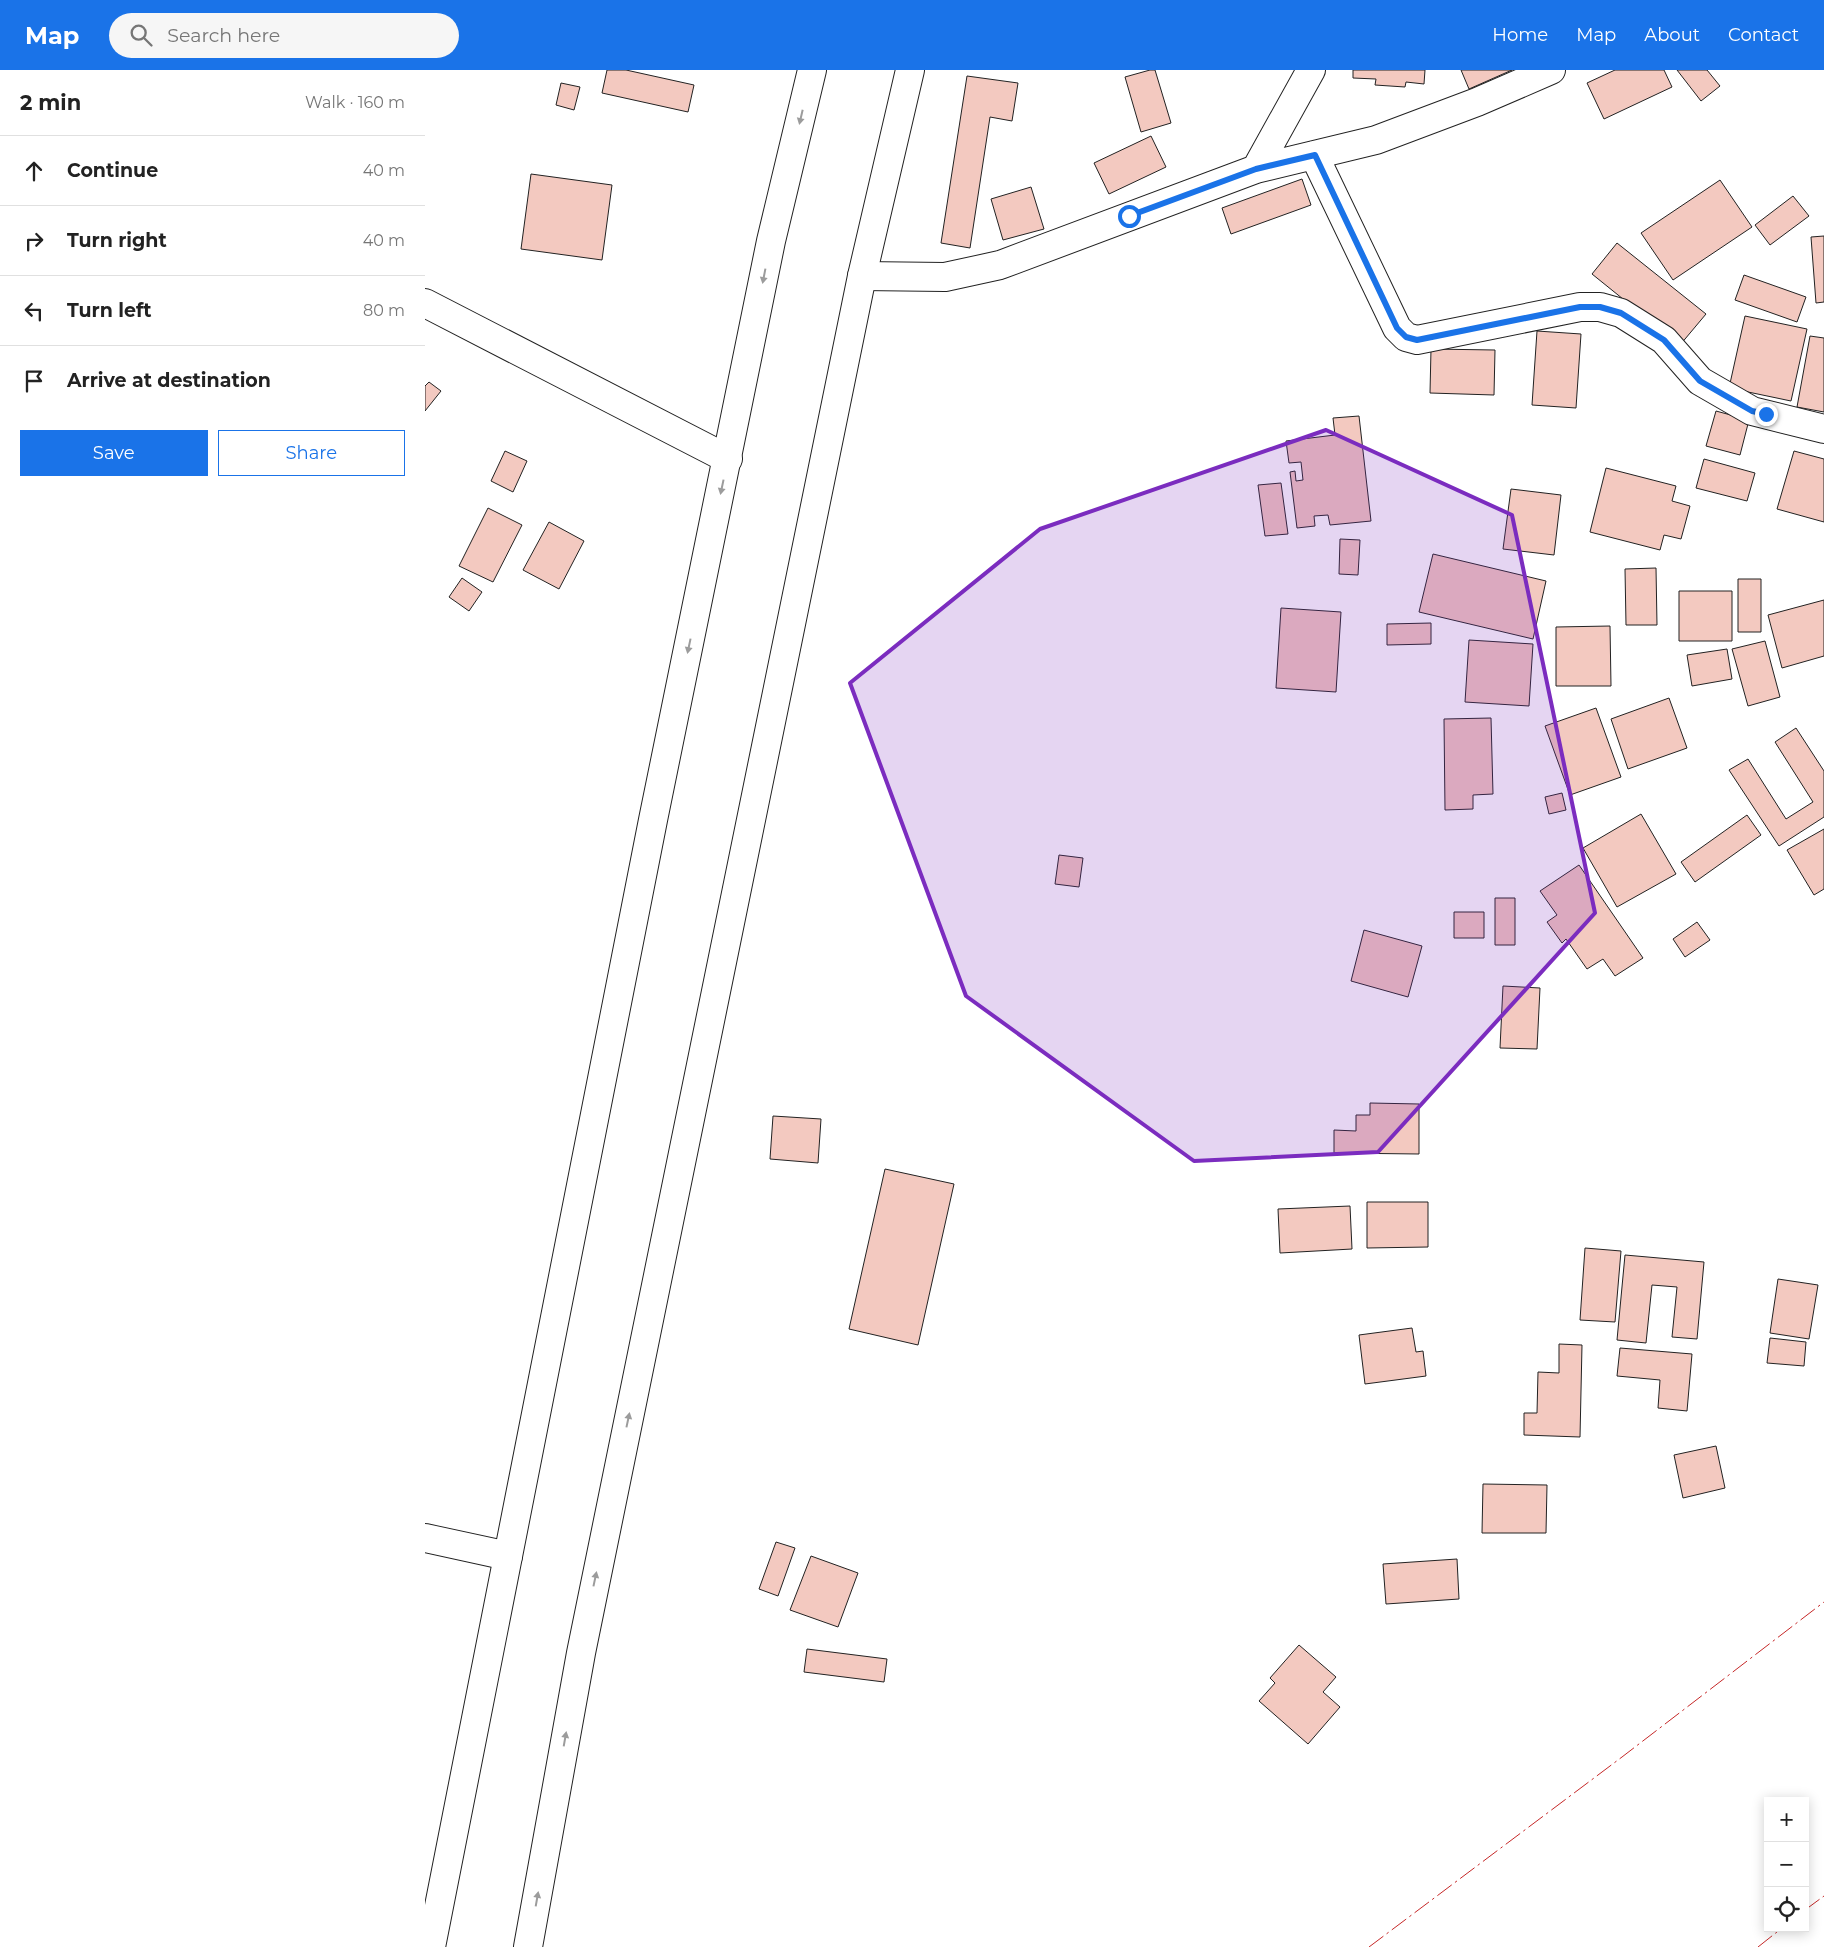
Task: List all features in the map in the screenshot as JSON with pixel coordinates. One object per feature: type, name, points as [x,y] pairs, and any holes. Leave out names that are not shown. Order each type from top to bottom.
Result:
[{"type":"main road","points":[[431,1947],[653,820],[771,241],[812,70]]},
{"type":"main road","points":[[528,1947],[581,1652],[862,276],[910,70]]},
{"type":"main road","points":[[1256,169],[1311,70]]},
{"type":"main road","points":[[862,276],[945,277],[1000,265],[1256,169],[1376,140],[1477,102],[1551,70]]},
{"type":"main road","points":[[1315,155],[1397,328],[1406,337],[1417,340],[1580,307],[1600,307],[1621,313],[1664,340],[1700,381],[1752,411],[1824,429]]},
{"type":"main road","points":[[425,303],[728,459]]},
{"type":"main road","points":[[425,1538],[508,1556]]},
{"type":"highlighted area","points":[[1326,430],[1512,515],[1595,913],[1378,1152],[1194,1161],[966,996],[850,683],[1040,529]]},
{"type":"building","points":[[607,70],[626,70],[694,85],[688,112],[602,93]]},
{"type":"building","points":[[1155,70],[1171,123],[1141,132],[1125,77]]},
{"type":"building","points":[[1353,70],[1425,70],[1424,84],[1406,82],[1405,87],[1375,85],[1376,79],[1353,78]]},
{"type":"building","points":[[1461,70],[1512,70],[1469,89]]},
{"type":"building","points":[[1615,70],[1664,70],[1672,87],[1604,119],[1587,83]]},
{"type":"building","points":[[1677,70],[1707,70],[1720,86],[1701,101]]},
{"type":"building","points":[[967,76],[1018,83],[1012,121],[990,117],[970,248],[941,243]]},
{"type":"building","points":[[561,83],[580,87],[574,110],[556,105]]},
{"type":"building","points":[[1151,136],[1166,167],[1109,194],[1094,163]]},
{"type":"building","points":[[531,174],[612,185],[602,260],[521,249]]},
{"type":"building","points":[[1302,179],[1311,205],[1231,234],[1222,208]]},
{"type":"building","points":[[1720,180],[1752,227],[1673,280],[1641,233]]},
{"type":"building","points":[[1031,187],[1044,229],[1003,240],[991,199]]},
{"type":"building","points":[[1793,196],[1809,216],[1770,245],[1755,225]]},
{"type":"building","points":[[1824,236],[1824,302],[1816,303],[1811,237]]},
{"type":"building","points":[[1617,243],[1706,314],[1680,345],[1592,274]]},
{"type":"building","points":[[1744,275],[1806,297],[1797,322],[1735,300]]},
{"type":"building","points":[[1745,316],[1807,329],[1791,401],[1729,388]]},
{"type":"building","points":[[1537,331],[1581,334],[1576,408],[1532,405]]},
{"type":"building","points":[[1810,336],[1824,338],[1824,412],[1797,407]]},
{"type":"building","points":[[1431,349],[1495,350],[1494,395],[1430,393]]},
{"type":"building","points":[[429,382],[441,391],[425,411],[425,386]]},
{"type":"building","points":[[1716,411],[1749,420],[1740,455],[1706,446]]},
{"type":"building","points":[[1359,416],[1371,521],[1330,525],[1328,515],[1314,516],[1315,526],[1297,528],[1290,472],[1295,471],[1296,481],[1303,480],[1301,462],[1289,463],[1286,441],[1335,435],[1333,418]]},
{"type":"building","points":[[505,451],[527,461],[513,492],[491,481]]},
{"type":"building","points":[[1794,451],[1824,459],[1824,522],[1777,509]]},
{"type":"building","points":[[1704,459],[1755,473],[1747,501],[1696,488]]},
{"type":"building","points":[[1606,468],[1676,486],[1672,501],[1690,506],[1681,539],[1664,535],[1660,550],[1590,532]]},
{"type":"building","points":[[1281,483],[1288,534],[1265,536],[1258,485]]},
{"type":"building","points":[[1511,489],[1561,495],[1554,555],[1503,549]]},
{"type":"building","points":[[488,508],[522,525],[493,582],[459,566]]},
{"type":"building","points":[[549,522],[584,541],[559,589],[523,570]]},
{"type":"building","points":[[1340,539],[1360,540],[1358,575],[1339,574]]},
{"type":"building","points":[[1433,554],[1546,581],[1533,639],[1419,612]]},
{"type":"building","points":[[1656,568],[1657,625],[1626,625],[1625,569]]},
{"type":"building","points":[[462,578],[482,592],[469,611],[449,597]]},
{"type":"building","points":[[1738,579],[1761,579],[1761,632],[1738,632]]},
{"type":"building","points":[[1679,591],[1732,591],[1732,641],[1679,641]]},
{"type":"building","points":[[1824,600],[1824,656],[1782,668],[1768,615]]},
{"type":"building","points":[[1281,608],[1341,612],[1336,692],[1276,688]]},
{"type":"building","points":[[1431,623],[1431,644],[1387,645],[1387,624]]},
{"type":"building","points":[[1610,626],[1611,686],[1556,686],[1556,627]]},
{"type":"building","points":[[1469,640],[1533,644],[1529,706],[1465,702]]},
{"type":"building","points":[[1765,641],[1780,697],[1748,706],[1732,649]]},
{"type":"building","points":[[1727,649],[1732,679],[1692,686],[1687,655]]},
{"type":"building","points":[[1669,698],[1687,748],[1628,769],[1611,719]]},
{"type":"building","points":[[1596,708],[1621,777],[1570,795],[1545,726]]},
{"type":"building","points":[[1491,718],[1493,794],[1473,795],[1473,809],[1445,810],[1444,719]]},
{"type":"building","points":[[1796,728],[1824,771],[1824,817],[1779,846],[1729,770],[1748,759],[1786,819],[1813,802],[1775,742]]},
{"type":"building","points":[[1562,793],[1566,810],[1549,814],[1545,797]]},
{"type":"building","points":[[1641,814],[1676,874],[1617,907],[1583,848]]},
{"type":"building","points":[[1747,815],[1761,835],[1695,882],[1681,862]]},
{"type":"building","points":[[1824,829],[1824,889],[1814,895],[1787,850]]},
{"type":"building","points":[[1059,855],[1083,858],[1079,887],[1055,884]]},
{"type":"building","points":[[1579,865],[1643,958],[1615,976],[1603,959],[1587,969],[1566,939],[1562,943],[1547,922],[1557,915],[1540,891]]},
{"type":"building","points":[[1495,898],[1515,898],[1515,945],[1495,945]]},
{"type":"building","points":[[1454,912],[1484,912],[1484,938],[1454,938]]},
{"type":"building","points":[[1697,922],[1710,940],[1685,957],[1673,939]]},
{"type":"building","points":[[1364,930],[1422,946],[1408,997],[1351,981]]},
{"type":"building","points":[[1503,986],[1540,988],[1537,1049],[1500,1048]]},
{"type":"building","points":[[1370,1103],[1419,1104],[1419,1154],[1334,1153],[1334,1130],[1356,1131],[1356,1115],[1370,1115]]},
{"type":"building","points":[[773,1116],[821,1119],[818,1163],[770,1159]]},
{"type":"building","points":[[885,1169],[954,1184],[918,1345],[849,1329]]},
{"type":"building","points":[[1367,1202],[1428,1202],[1428,1247],[1367,1248]]},
{"type":"building","points":[[1350,1206],[1352,1249],[1280,1253],[1278,1209]]},
{"type":"building","points":[[1585,1248],[1621,1251],[1615,1322],[1580,1320]]},
{"type":"building","points":[[1625,1255],[1704,1262],[1697,1339],[1672,1337],[1677,1287],[1652,1285],[1646,1343],[1617,1340]]},
{"type":"building","points":[[1778,1279],[1818,1285],[1809,1339],[1770,1333]]},
{"type":"building","points":[[1412,1328],[1416,1352],[1423,1351],[1426,1376],[1365,1384],[1359,1335]]},
{"type":"building","points":[[1770,1338],[1806,1342],[1804,1366],[1767,1363]]},
{"type":"building","points":[[1559,1344],[1582,1345],[1580,1437],[1524,1435],[1524,1413],[1537,1413],[1538,1372],[1559,1373]]},
{"type":"building","points":[[1620,1348],[1692,1354],[1687,1411],[1658,1408],[1660,1380],[1617,1376]]},
{"type":"building","points":[[1716,1446],[1725,1488],[1683,1498],[1674,1455]]},
{"type":"building","points":[[1483,1484],[1547,1485],[1546,1533],[1482,1533]]},
{"type":"building","points":[[776,1542],[795,1548],[778,1596],[759,1589]]},
{"type":"building","points":[[811,1556],[858,1573],[838,1627],[790,1610]]},
{"type":"building","points":[[1457,1559],[1459,1599],[1386,1604],[1383,1564]]},
{"type":"building","points":[[1299,1645],[1336,1677],[1323,1692],[1340,1707],[1308,1744],[1259,1701],[1275,1683],[1270,1678]]},
{"type":"building","points":[[807,1649],[887,1659],[884,1682],[804,1672]]},
{"type":"power","points":[[1369,1947],[1824,1602]]},
{"type":"power","points":[[1809,1907],[1824,1896]]},
{"type":"power","points":[[1758,1947],[1777,1932]]},
{"type":"route","points":[[1129,216],[1256,169],[1315,155],[1397,328],[1406,337],[1417,340],[1580,307],[1600,307],[1621,313],[1664,340],[1700,381],[1752,411],[1766,414]]}]
